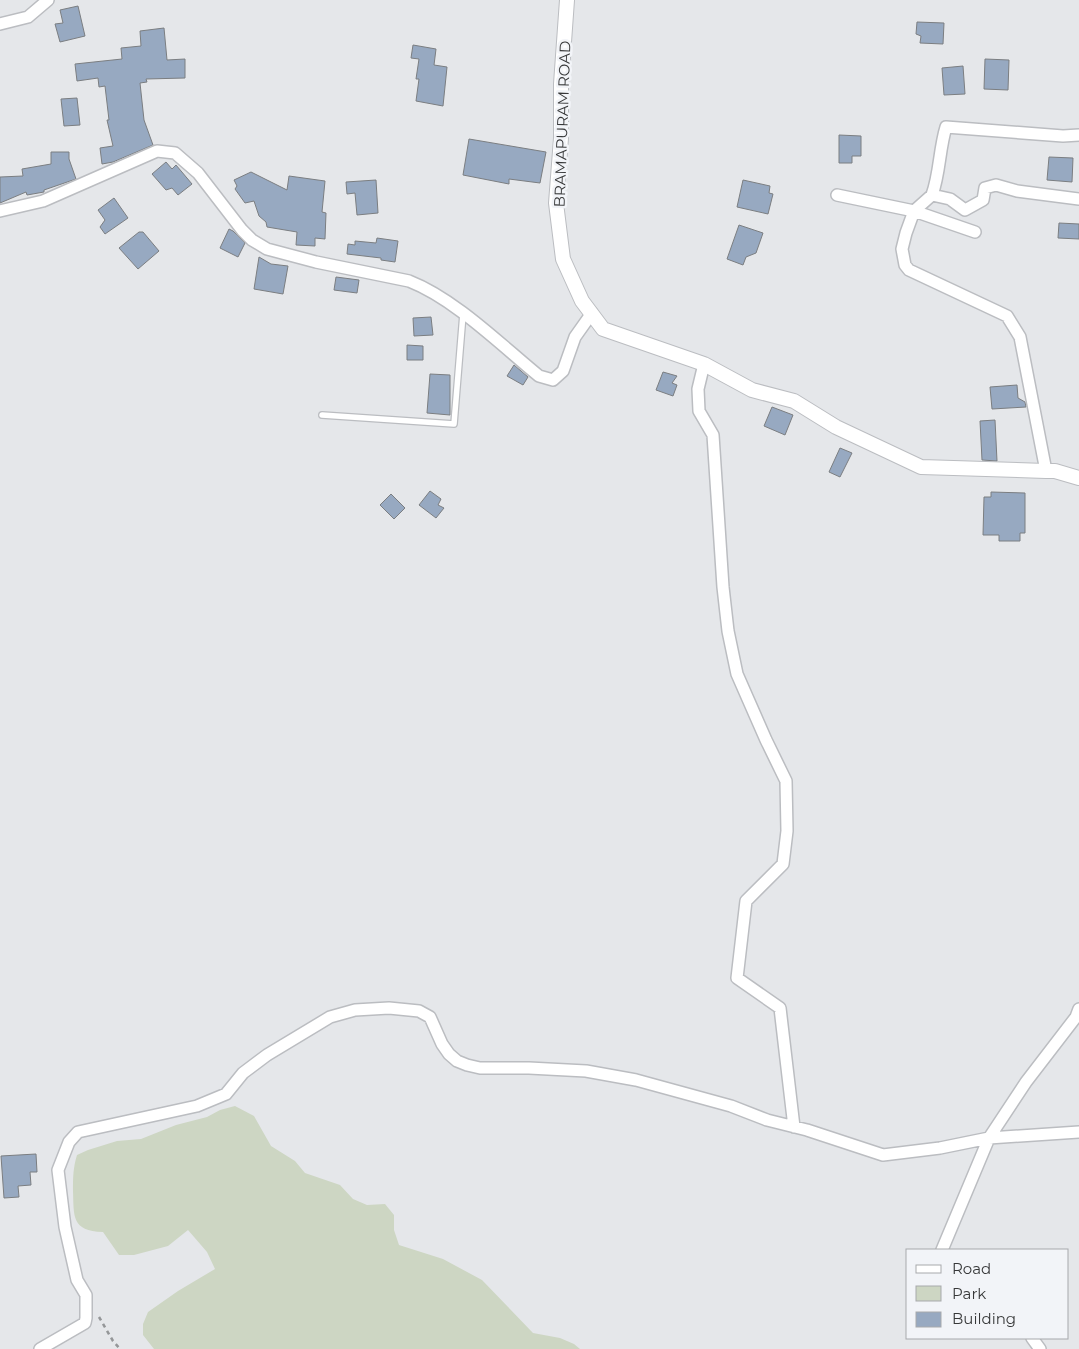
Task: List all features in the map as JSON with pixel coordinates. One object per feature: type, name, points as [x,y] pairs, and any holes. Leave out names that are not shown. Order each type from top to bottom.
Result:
[{"type":"street","points":[[0,24],[28,17],[48,0]]},
{"type":"street","name":"BRAMAPURAM ROAD","points":[[567,0],[556,203],[563,259],[582,301],[604,329],[704,364],[752,390],[794,401],[836,427],[921,467],[1055,471],[1079,478]]},
{"type":"street","points":[[1046,471],[1020,337],[1008,316],[909,270],[905,265],[902,249],[914,211],[932,196],[946,127],[1063,136],[1079,135]]},
{"type":"street","points":[[0,211],[43,202],[157,151],[175,153],[198,173],[252,240],[267,249],[316,262],[410,281],[429,290],[463,313],[539,376],[553,380],[563,371],[575,337],[592,314]]},
{"type":"street","points":[[932,196],[950,199],[965,210],[982,200],[984,188],[996,185],[1017,191],[1079,199]]},
{"type":"street","points":[[837,195],[914,211],[975,232]]},
{"type":"street","points":[[704,364],[698,389],[699,411],[712,435],[728,631],[737,674],[786,781],[787,832],[783,864],[746,901],[737,978],[780,1008],[794,1127]]},
{"type":"street","points":[[40,1349],[85,1323],[86,1318],[86,1294],[77,1280],[65,1227],[58,1170],[68,1142],[78,1132],[197,1106],[226,1094],[243,1072],[267,1055],[330,1017],[355,1010],[389,1008],[419,1011],[430,1017],[442,1044],[449,1054],[457,1061],[467,1065],[480,1068],[586,1071],[636,1080],[731,1106],[767,1120],[883,1155],[940,1148],[989,1138],[1079,1132]]},
{"type":"street","points":[[942,1249],[989,1138],[1026,1082],[1076,1017],[1079,1009]]},
{"type":"street","points":[[1032,1339],[1040,1349]]},
{"type":"lane","points":[[322,415],[454,424],[463,313]]},
{"type":"path","points":[[86,1294],[113,1341],[120,1349]]},
{"type":"green space","points":[[235,1106],[254,1116],[271,1146],[295,1161],[305,1173],[340,1185],[353,1199],[367,1205],[385,1204],[394,1215],[394,1230],[399,1245],[443,1259],[482,1280],[533,1333],[560,1338],[580,1349],[154,1349],[143,1335],[143,1324],[148,1312],[215,1269],[207,1252],[188,1230],[168,1246],[134,1255],[119,1255],[103,1232],[85,1229],[80,1225],[74,1215],[73,1200],[77,1155],[117,1141],[141,1139],[176,1125],[207,1117],[220,1110]]},
{"type":"building","points":[[78,6],[85,36],[60,42],[55,24],[63,23],[60,10]]},
{"type":"building","points":[[917,22],[944,23],[943,44],[920,43],[921,36],[916,34]]},
{"type":"building","points":[[164,28],[167,60],[185,59],[185,78],[146,79],[147,82],[140,83],[144,120],[153,145],[113,162],[102,164],[100,148],[113,146],[107,120],[109,120],[105,86],[99,87],[98,78],[77,81],[75,64],[122,59],[121,48],[141,46],[140,31]]},
{"type":"building","points":[[413,45],[436,49],[434,65],[447,67],[443,106],[416,101],[419,79],[416,79],[419,59],[411,58]]},
{"type":"building","points":[[985,59],[1009,60],[1008,90],[984,89]]},
{"type":"building","points":[[963,66],[965,94],[944,95],[942,68]]},
{"type":"building","points":[[77,98],[80,125],[64,126],[61,99]]},
{"type":"building","points":[[839,135],[861,136],[861,156],[852,156],[852,163],[839,163]]},
{"type":"building","points":[[469,139],[546,152],[540,183],[509,179],[509,184],[463,175]]},
{"type":"building","points":[[51,152],[69,152],[69,159],[76,179],[44,190],[44,192],[27,195],[26,192],[0,203],[0,177],[23,176],[22,169],[51,164]]},
{"type":"building","points":[[1049,157],[1073,158],[1072,182],[1047,180]]},
{"type":"building","points":[[166,162],[172,169],[176,165],[192,184],[178,195],[172,188],[166,190],[152,174]]},
{"type":"building","points":[[251,172],[287,190],[289,176],[325,181],[322,212],[326,213],[325,239],[315,238],[315,246],[296,245],[297,232],[267,227],[266,222],[259,216],[254,201],[245,203],[235,189],[237,186],[234,180]]},
{"type":"building","points":[[376,180],[378,213],[357,215],[355,193],[347,194],[346,182]]},
{"type":"building","points":[[743,180],[770,186],[769,193],[773,194],[768,214],[737,207]]},
{"type":"building","points":[[114,198],[128,218],[105,234],[100,227],[105,220],[98,210]]},
{"type":"building","points":[[1059,223],[1079,224],[1079,239],[1058,238]]},
{"type":"building","points":[[739,225],[763,233],[756,253],[746,257],[743,265],[727,259]]},
{"type":"building","points":[[229,229],[245,243],[238,257],[220,248]]},
{"type":"building","points":[[139,232],[143,232],[159,251],[138,269],[119,248]]},
{"type":"building","points":[[377,238],[398,241],[395,262],[381,260],[381,258],[347,254],[348,244],[355,245],[355,241],[376,243]]},
{"type":"building","points":[[259,257],[271,264],[288,266],[283,294],[254,289]]},
{"type":"building","points":[[336,277],[359,280],[357,293],[334,290]]},
{"type":"building","points":[[431,317],[433,335],[414,336],[413,318]]},
{"type":"building","points":[[407,345],[423,346],[423,360],[407,360]]},
{"type":"building","points":[[514,365],[528,377],[523,385],[507,376]]},
{"type":"building","points":[[663,372],[677,376],[672,383],[677,385],[673,396],[656,390]]},
{"type":"building","points":[[430,374],[450,375],[450,415],[427,413]]},
{"type":"building","points":[[1017,385],[1018,398],[1025,402],[1026,407],[992,409],[990,387]]},
{"type":"building","points":[[772,407],[793,415],[785,435],[764,426]]},
{"type":"building","points":[[995,420],[997,461],[982,460],[980,421]]},
{"type":"building","points":[[840,448],[852,453],[840,477],[829,472]]},
{"type":"building","points":[[430,491],[441,499],[438,505],[444,508],[436,518],[419,505]]},
{"type":"building","points":[[991,492],[1025,493],[1025,533],[1020,533],[1020,541],[999,541],[999,535],[983,535],[984,497],[991,497]]},
{"type":"building","points":[[391,494],[405,508],[394,519],[380,505]]},
{"type":"building","points":[[36,1154],[37,1172],[30,1172],[31,1185],[18,1186],[19,1197],[4,1198],[1,1156]]}]
